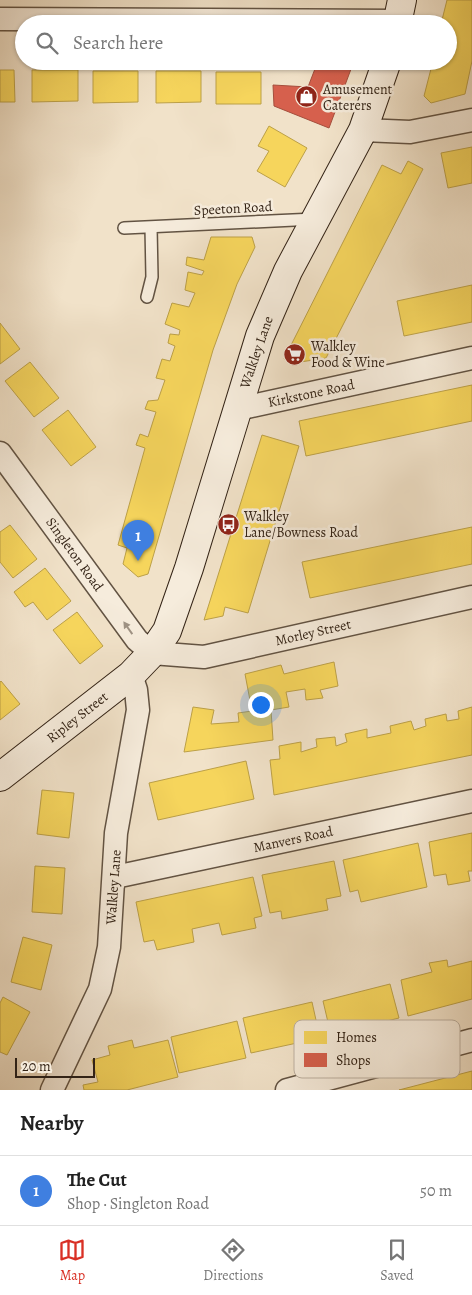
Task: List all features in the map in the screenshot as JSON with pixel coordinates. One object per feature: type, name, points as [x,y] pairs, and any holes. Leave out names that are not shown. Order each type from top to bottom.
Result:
[{"type":"street","points":[[0,19],[15,19]]},
{"type":"street","name":"Walkley Lane","points":[[152,653],[170,623],[238,409],[246,375],[260,336],[288,271],[363,130],[384,70]]},
{"type":"street","points":[[363,130],[410,132],[472,120]]},
{"type":"street","name":"Kirkstone Road","points":[[238,409],[472,358]]},
{"type":"street","name":"Singleton Road","points":[[0,453],[137,640],[152,653]]},
{"type":"street","name":"Morley Street","points":[[152,653],[204,657],[472,597]]},
{"type":"street","name":"Ripley Street","points":[[0,777],[131,674],[152,653]]},
{"type":"street","name":"Walkley Lane","points":[[52,1090],[100,989],[109,947],[115,876],[116,833],[138,710],[136,690],[131,674]]},
{"type":"street","name":"Manvers Road","points":[[115,876],[472,802]]},
{"type":"street","points":[[287,1090],[331,1078]]},
{"type":"lane","name":"Speeton Road","points":[[124,228],[316,219]]},
{"type":"lane","points":[[147,297],[152,277],[151,227]]},
{"type":"building: Homes","points":[[447,0],[472,0],[472,61],[465,94],[431,103],[424,96],[431,70],[457,70],[457,15],[443,15]]},
{"type":"building: Homes","points":[[0,70],[14,70],[15,102],[0,102]]},
{"type":"building: Homes","points":[[32,70],[78,70],[78,101],[32,102]]},
{"type":"building: Homes","points":[[93,71],[138,71],[138,102],[93,103]]},
{"type":"building: Homes","points":[[156,71],[201,71],[201,102],[156,103]]},
{"type":"building: Homes","points":[[216,72],[261,72],[261,104],[216,104]]},
{"type":"building: Homes","points":[[269,126],[307,148],[285,187],[257,171],[269,151],[258,146]]},
{"type":"building: Homes","points":[[472,147],[472,183],[448,188],[441,153]]},
{"type":"building: Homes","points":[[408,161],[423,169],[326,358],[294,363],[284,359],[382,165],[401,174]]},
{"type":"building: Homes","points":[[211,237],[252,237],[255,247],[237,284],[213,350],[148,574],[138,577],[123,564],[127,548],[118,545],[145,448],[136,445],[140,434],[148,437],[156,412],[145,409],[148,401],[158,400],[165,380],[156,378],[162,359],[170,361],[175,346],[168,343],[170,334],[179,335],[180,330],[165,324],[172,303],[189,307],[195,293],[185,290],[188,272],[202,275],[204,271],[186,265],[187,257],[204,260]]},
{"type":"building: Homes","points":[[472,285],[472,322],[404,336],[397,301]]},
{"type":"building: Homes","points":[[0,323],[20,349],[0,364]]},
{"type":"building: Homes","points":[[30,362],[59,398],[34,417],[5,381]]},
{"type":"building: Homes","points":[[472,385],[472,421],[306,456],[299,421]]},
{"type":"building: Homes","points":[[68,410],[96,447],[71,466],[42,430]]},
{"type":"building: Homes","points":[[262,435],[299,446],[248,613],[225,607],[223,616],[204,620]]},
{"type":"building: Homes","points":[[10,525],[37,559],[13,578],[0,562],[0,532]]},
{"type":"building: Homes","points":[[472,527],[472,564],[310,598],[302,562]]},
{"type":"building: Homes","points":[[45,568],[71,601],[47,620],[33,602],[25,607],[14,592]]},
{"type":"building: Homes","points":[[77,612],[103,646],[80,664],[53,630]]},
{"type":"building: Homes","points":[[334,662],[338,686],[320,690],[323,698],[306,700],[305,689],[286,692],[289,707],[271,710],[273,740],[184,752],[193,707],[214,710],[211,724],[239,722],[238,713],[252,711],[245,674],[281,665],[284,674]]},
{"type":"building: Homes","points":[[0,682],[20,704],[0,720]]},
{"type":"building: Homes","points":[[472,707],[472,755],[274,795],[270,760],[280,759],[279,746],[301,742],[301,752],[317,747],[316,739],[335,737],[336,746],[347,742],[345,734],[367,729],[367,738],[391,733],[390,726],[411,721],[414,730],[426,726],[425,719],[446,714],[447,721],[459,719],[458,711]]},
{"type":"building: Homes","points":[[246,761],[254,799],[158,820],[149,783]]},
{"type":"building: Homes","points":[[42,790],[74,793],[69,838],[37,834]]},
{"type":"building: Homes","points":[[472,833],[472,871],[468,871],[470,881],[448,885],[446,874],[434,876],[429,842]]},
{"type":"building: Homes","points":[[418,843],[427,887],[361,902],[358,890],[350,892],[343,860]]},
{"type":"building: Homes","points":[[334,861],[341,896],[326,899],[328,910],[282,919],[281,911],[270,913],[262,875]]},
{"type":"building: Homes","points":[[35,866],[65,868],[62,914],[32,912]]},
{"type":"building: Homes","points":[[253,877],[262,916],[254,918],[256,928],[222,935],[219,923],[192,929],[194,942],[157,950],[154,940],[144,942],[136,902]]},
{"type":"building: Homes","points":[[23,937],[52,945],[41,990],[11,982]]},
{"type":"building: Homes","points":[[447,960],[448,967],[472,961],[472,999],[408,1016],[401,980],[432,972],[429,963]]},
{"type":"building: Homes","points":[[390,984],[399,1018],[391,1020],[327,1020],[323,1001]]},
{"type":"building: Homes","points":[[3,997],[30,1012],[7,1055],[0,1052],[0,1003]]},
{"type":"building: Homes","points":[[312,1002],[316,1020],[294,1020],[294,1044],[251,1053],[243,1018]]},
{"type":"building: Homes","points":[[237,1021],[246,1058],[179,1073],[171,1037]]},
{"type":"building: Homes","points":[[132,1040],[134,1048],[168,1040],[178,1077],[127,1090],[84,1090],[83,1085],[98,1082],[92,1060],[110,1055],[108,1046]]},
{"type":"building: Homes","points":[[472,1071],[472,1090],[399,1090],[445,1078],[460,1078],[460,1074]]},
{"type":"building: Shops","name":"Amusement Caterers","points":[[315,70],[351,70],[329,128],[274,106],[273,85],[308,87]]},
{"type":"place","name":"Amusement Caterers","points":[[307,97]]},
{"type":"place","name":"Walkley Food & Wine","points":[[295,354]]},
{"type":"place","name":"Walkley Lane/Bowness Road","points":[[228,524]]},
{"type":"place","name":"The Cut","points":[[138,561]]}]
